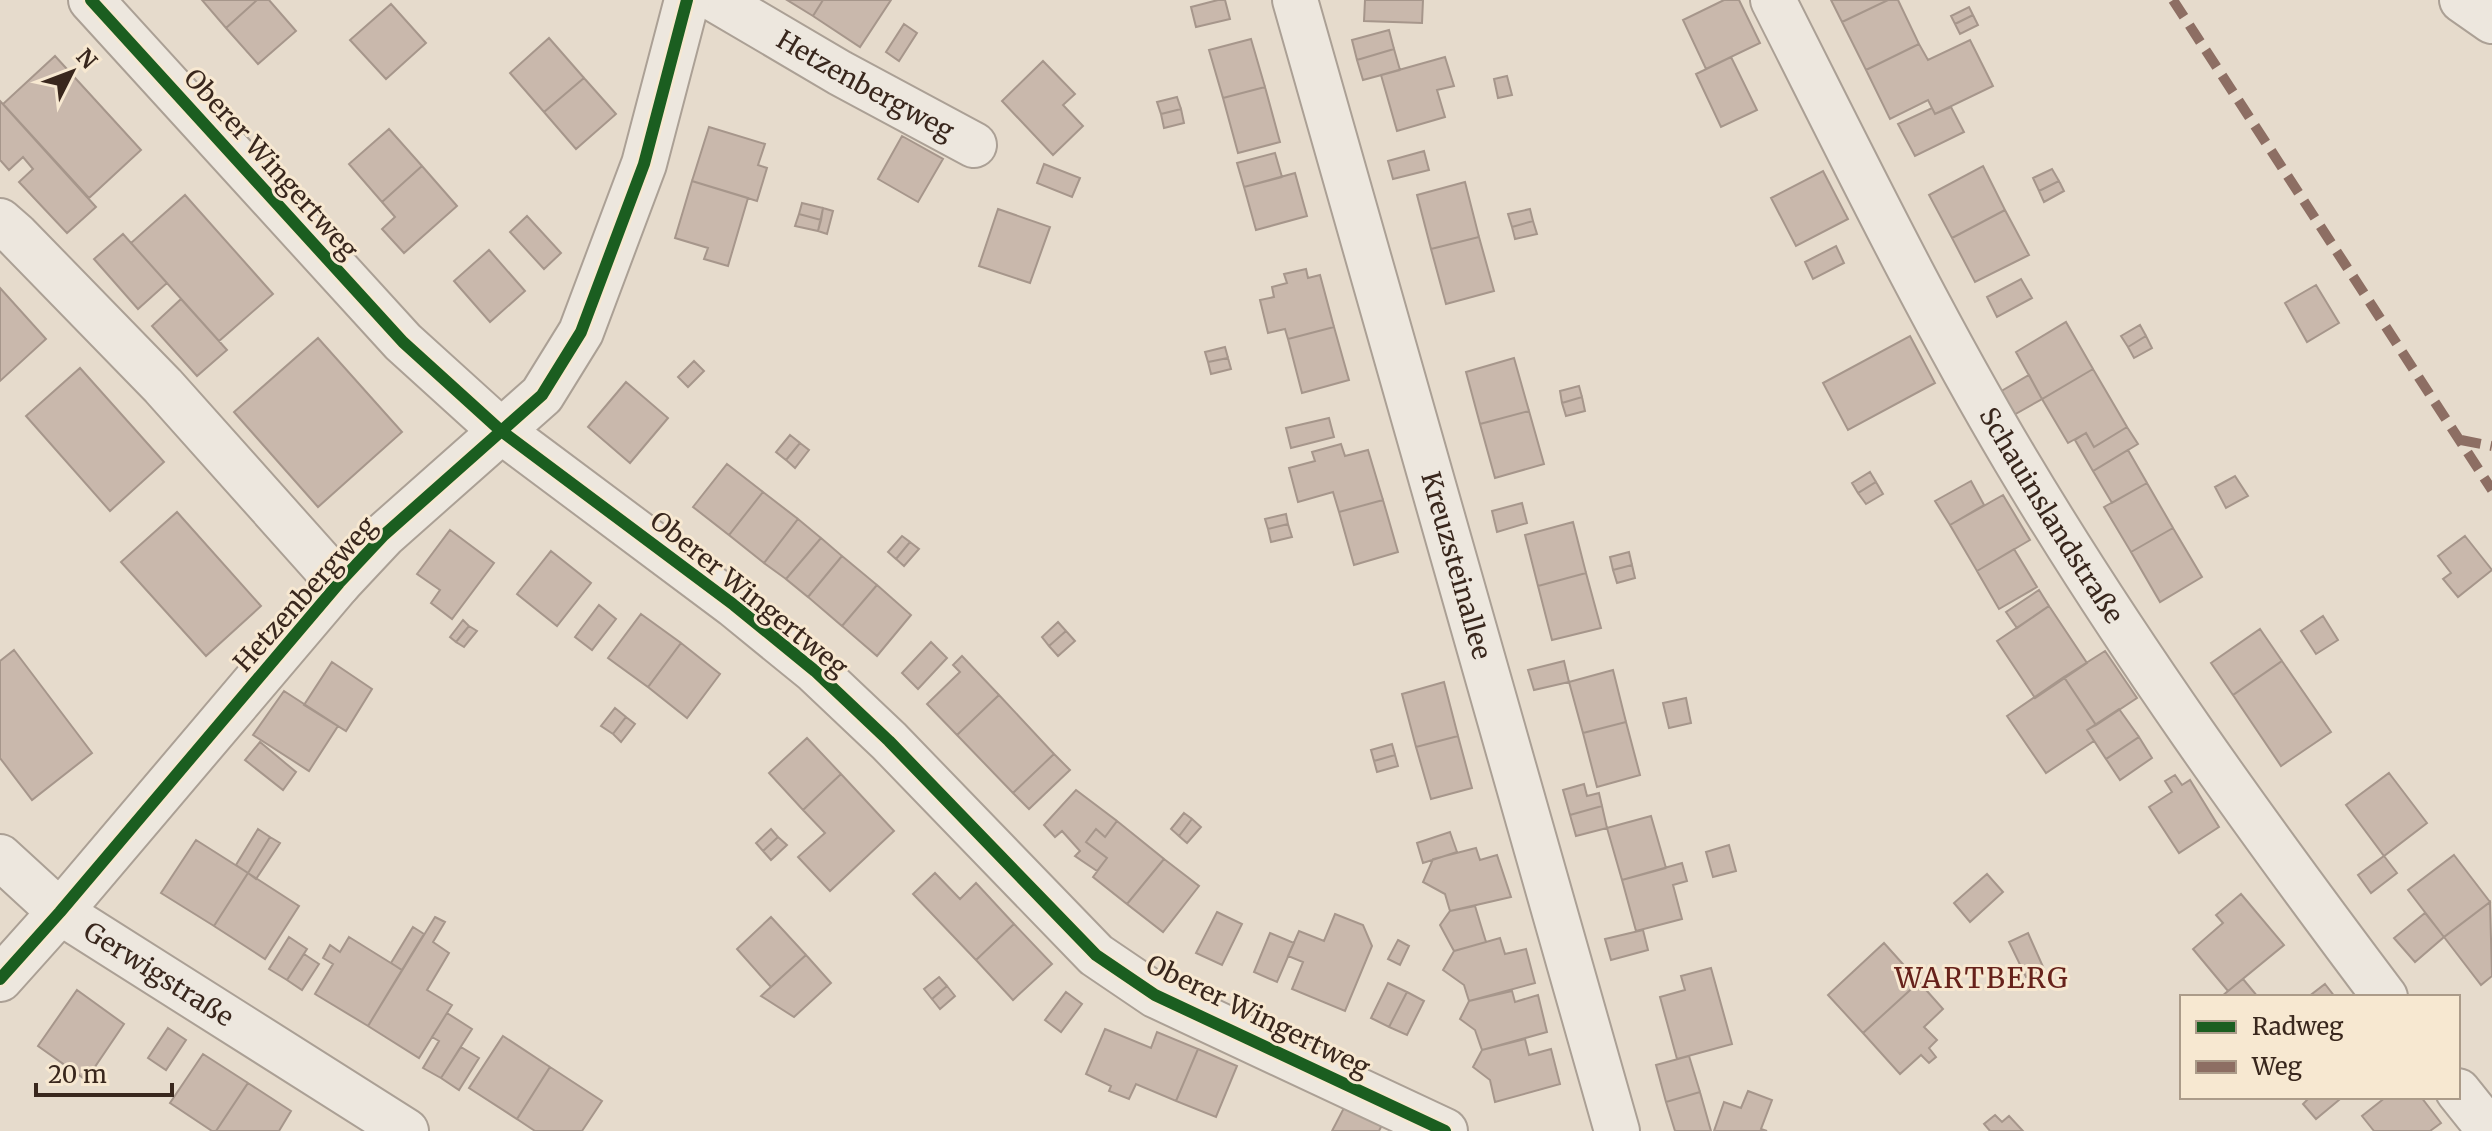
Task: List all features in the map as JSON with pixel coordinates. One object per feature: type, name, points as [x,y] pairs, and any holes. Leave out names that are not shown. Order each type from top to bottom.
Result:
[{"type":"street","name":"Hetzenbergweg","points":[[0,979],[339,583],[384,535],[542,395],[581,332],[644,164],[687,0]]},
{"type":"street","name":"Hetzenbergweg","points":[[716,0],[840,73],[974,145]]},
{"type":"street","name":"Kreuzsteinallee","points":[[1295,0],[1617,1131]]},
{"type":"street","name":"Schauinslandstraße","points":[[1773,0],[1936,318],[2107,609],[2265,838],[2383,995]]},
{"type":"street","points":[[2462,0],[2492,21]]},
{"type":"street","name":"Oberer Wingertweg","points":[[102,4],[403,342],[500,430],[734,605],[815,671],[889,741],[1096,955],[1155,995],[1445,1131]]},
{"type":"street","name":"Hetzenbergweg","points":[[0,221],[163,386],[339,583]]},
{"type":"street","name":"Gerwigstraße","points":[[0,857],[60,912],[406,1131]]},
{"type":"street","points":[[2460,1094],[2490,1131]]},
{"type":"building","points":[[202,0],[257,0],[226,28]]},
{"type":"building","points":[[257,0],[269,0],[296,31],[258,64],[226,28]]},
{"type":"building","points":[[787,0],[823,0],[813,16]]},
{"type":"building","points":[[823,0],[891,0],[860,47],[813,16]]},
{"type":"building","points":[[1225,0],[1230,19],[1196,27],[1191,7]]},
{"type":"building","points":[[1365,0],[1423,0],[1422,23],[1364,21]]},
{"type":"building","points":[[1724,0],[1739,0],[1760,43],[1706,69],[1683,20]]},
{"type":"building","points":[[1831,0],[1888,0],[1842,22]]},
{"type":"building","points":[[1888,0],[1898,0],[1919,44],[1866,70],[1842,22]]},
{"type":"building","points":[[391,4],[426,43],[386,79],[350,40]]},
{"type":"building","points":[[1969,7],[1973,15],[1955,24],[1951,16]]},
{"type":"building","points":[[1973,15],[1978,25],[1960,34],[1955,24]]},
{"type":"building","points":[[904,24],[917,33],[899,61],[886,52]]},
{"type":"building","points":[[1389,30],[1394,49],[1357,60],[1352,40]]},
{"type":"building","points":[[549,38],[584,78],[544,112],[510,73]]},
{"type":"building","points":[[1251,39],[1265,87],[1223,98],[1209,50]]},
{"type":"building","points":[[1970,40],[1993,86],[1935,114],[1928,100],[1890,119],[1866,70],[1919,44],[1928,60]]},
{"type":"building","points":[[1394,49],[1400,70],[1363,80],[1357,60]]},
{"type":"building","points":[[55,56],[141,150],[89,198],[3,104]]},
{"type":"building","points":[[1445,57],[1454,86],[1437,90],[1445,117],[1397,131],[1381,75]]},
{"type":"building","points":[[1731,57],[1757,110],[1721,127],[1696,74]]},
{"type":"building","points":[[1043,61],[1075,94],[1063,105],[1083,126],[1053,155],[1002,101]]},
{"type":"building","points":[[1507,76],[1512,95],[1498,98],[1494,79]]},
{"type":"building","points":[[584,78],[616,114],[576,149],[544,112]]},
{"type":"building","points":[[1265,87],[1280,142],[1238,153],[1223,98]]},
{"type":"building","points":[[1177,97],[1181,109],[1161,114],[1157,102]]},
{"type":"building","points":[[0,101],[96,207],[67,233],[19,182],[33,169],[23,157],[9,170],[0,160]]},
{"type":"building","points":[[1951,107],[1964,132],[1915,156],[1898,124],[1932,108],[1935,114]]},
{"type":"building","points":[[1181,109],[1184,123],[1164,128],[1161,114]]},
{"type":"building","points":[[709,127],[765,144],[758,165],[767,168],[757,201],[692,181]]},
{"type":"building","points":[[389,129],[422,166],[382,202],[349,164]]},
{"type":"building","points":[[902,136],[943,159],[918,202],[878,179]]},
{"type":"building","points":[[1424,151],[1429,170],[1393,179],[1388,161]]},
{"type":"building","points":[[1275,153],[1282,177],[1244,187],[1237,163]]},
{"type":"building","points":[[1044,164],[1080,178],[1072,197],[1037,183]]},
{"type":"building","points":[[422,166],[457,206],[404,253],[382,229],[395,217],[382,202]]},
{"type":"building","points":[[1983,166],[2005,210],[1952,238],[1929,195]]},
{"type":"building","points":[[2052,169],[2059,181],[2039,191],[2033,178]]},
{"type":"building","points":[[1823,171],[1848,219],[1796,246],[1771,198]]},
{"type":"building","points":[[1295,173],[1307,216],[1256,230],[1244,187]]},
{"type":"building","points":[[692,181],[748,198],[728,266],[704,259],[708,248],[675,238]]},
{"type":"building","points":[[2059,181],[2064,191],[2044,202],[2039,191]]},
{"type":"building","points":[[1465,182],[1479,237],[1431,249],[1417,195]]},
{"type":"building","points":[[185,195],[273,294],[219,341],[131,243]]},
{"type":"building","points":[[802,203],[823,208],[821,220],[799,214]]},
{"type":"building","points":[[823,208],[833,211],[827,234],[818,231]]},
{"type":"building","points":[[998,209],[1050,227],[1030,283],[979,266]]},
{"type":"building","points":[[1530,209],[1533,221],[1512,227],[1508,214]]},
{"type":"building","points":[[2005,210],[2029,255],[1975,282],[1952,238]]},
{"type":"building","points":[[799,214],[821,220],[818,231],[795,226]]},
{"type":"building","points":[[527,216],[561,253],[544,269],[510,232]]},
{"type":"building","points":[[1533,221],[1537,234],[1515,239],[1512,227]]},
{"type":"building","points":[[123,234],[167,283],[138,309],[94,259]]},
{"type":"building","points":[[1479,237],[1494,291],[1446,304],[1431,249]]},
{"type":"building","points":[[1836,246],[1844,263],[1813,279],[1805,262]]},
{"type":"building","points":[[489,250],[525,291],[490,322],[454,281]]},
{"type":"building","points":[[1306,269],[1308,278],[1320,275],[1334,327],[1288,339],[1285,329],[1268,333],[1260,300],[1274,297],[1272,287],[1287,283],[1284,274]]},
{"type":"building","points":[[2021,279],[2032,298],[1997,317],[1987,297]]},
{"type":"building","points":[[2316,285],[2339,323],[2307,342],[2285,303]]},
{"type":"building","points":[[0,288],[46,339],[0,381]]},
{"type":"building","points":[[181,299],[227,350],[197,376],[152,326]]},
{"type":"building","points":[[2066,322],[2093,369],[2042,399],[2016,352]]},
{"type":"building","points":[[2140,325],[2146,336],[2128,347],[2121,336]]},
{"type":"building","points":[[1334,327],[1349,380],[1302,393],[1288,339]]},
{"type":"building","points":[[1910,336],[1935,383],[1848,430],[1823,383]]},
{"type":"building","points":[[2146,336],[2152,348],[2134,358],[2128,347]]},
{"type":"building","points":[[318,338],[402,432],[318,507],[234,412]]},
{"type":"building","points":[[1225,347],[1228,358],[1208,362],[1205,352]]},
{"type":"building","points":[[1228,358],[1231,369],[1211,374],[1208,362]]},
{"type":"building","points":[[1514,358],[1529,411],[1480,424],[1466,372]]},
{"type":"building","points":[[694,361],[704,371],[688,387],[678,377]]},
{"type":"building","points":[[80,368],[164,462],[110,511],[26,416]]},
{"type":"building","points":[[2093,369],[2127,427],[2094,447],[2086,433],[2068,443],[2042,399]]},
{"type":"building","points":[[2029,375],[2042,399],[2012,416],[1998,393]]},
{"type":"building","points":[[626,382],[668,418],[630,463],[588,427]]},
{"type":"building","points":[[1579,386],[1582,397],[1562,403],[1560,391]]},
{"type":"building","points":[[1582,397],[1585,411],[1566,416],[1562,403]]},
{"type":"building","points":[[1529,411],[1544,464],[1495,478],[1480,424]]},
{"type":"building","points":[[1329,418],[1334,437],[1291,448],[1286,428]]},
{"type":"building","points":[[2127,427],[2138,444],[2093,471],[2075,440],[2086,433],[2094,447]]},
{"type":"building","points":[[790,435],[800,443],[786,460],[776,452]]},
{"type":"building","points":[[800,443],[809,450],[795,468],[786,460]]},
{"type":"building","points":[[1341,444],[1345,456],[1368,450],[1383,500],[1339,512],[1333,492],[1298,502],[1289,468],[1315,461],[1312,452]]},
{"type":"building","points":[[2128,450],[2147,483],[2112,503],[2093,471]]},
{"type":"building","points":[[727,464],[763,492],[729,535],[693,507]]},
{"type":"building","points":[[1870,472],[1876,482],[1858,493],[1852,483]]},
{"type":"building","points":[[2235,476],[2248,496],[2226,508],[2215,487]]},
{"type":"building","points":[[1971,481],[1984,505],[1950,525],[1935,501]]},
{"type":"building","points":[[1876,482],[1883,494],[1866,504],[1858,493]]},
{"type":"building","points":[[2147,483],[2173,528],[2131,552],[2104,507]]},
{"type":"building","points":[[763,492],[798,519],[764,563],[729,535]]},
{"type":"building","points":[[2003,495],[2030,540],[1977,571],[1950,525]]},
{"type":"building","points":[[1383,500],[1398,552],[1354,565],[1339,512]]},
{"type":"building","points":[[1522,503],[1527,523],[1497,532],[1492,511]]},
{"type":"building","points":[[177,512],[261,606],[206,656],[121,562]]},
{"type":"building","points":[[1286,514],[1288,524],[1268,529],[1265,519]]},
{"type":"building","points":[[798,519],[821,538],[786,579],[764,563]]},
{"type":"building","points":[[1573,522],[1586,573],[1538,586],[1525,535]]},
{"type":"building","points":[[1288,524],[1292,537],[1271,542],[1268,529]]},
{"type":"building","points":[[2173,528],[2202,577],[2160,602],[2131,552]]},
{"type":"building","points":[[450,530],[494,563],[452,619],[431,603],[440,590],[417,574]]},
{"type":"building","points":[[902,536],[910,542],[896,559],[888,552]]},
{"type":"building","points":[[2465,536],[2492,570],[2458,597],[2443,579],[2451,573],[2438,556]]},
{"type":"building","points":[[821,538],[842,556],[808,597],[786,579]]},
{"type":"building","points":[[910,542],[919,549],[904,566],[896,559]]},
{"type":"building","points":[[2014,549],[2037,587],[1999,609],[1977,571]]},
{"type":"building","points":[[551,551],[591,583],[557,626],[517,594]]},
{"type":"building","points":[[1629,552],[1632,565],[1613,570],[1610,557]]},
{"type":"building","points":[[842,556],[877,585],[842,626],[808,597]]},
{"type":"building","points":[[1632,565],[1635,578],[1617,583],[1613,570]]},
{"type":"building","points":[[1586,573],[1601,628],[1552,640],[1538,586]]},
{"type":"building","points":[[877,585],[911,615],[877,656],[842,626]]},
{"type":"building","points":[[2039,590],[2049,606],[2017,628],[2006,612]]},
{"type":"building","points":[[599,605],[616,619],[592,650],[575,637]]},
{"type":"building","points":[[2049,606],[2087,663],[2035,698],[1997,641]]},
{"type":"building","points":[[641,614],[681,643],[648,687],[608,658]]},
{"type":"building","points":[[2323,616],[2338,640],[2316,654],[2301,631]]},
{"type":"building","points":[[463,620],[469,626],[456,642],[450,637]]},
{"type":"building","points":[[1058,622],[1066,631],[1049,646],[1042,637]]},
{"type":"building","points":[[469,626],[477,631],[464,647],[456,642]]},
{"type":"building","points":[[2260,629],[2282,661],[2233,695],[2211,663]]},
{"type":"building","points":[[1066,631],[1075,641],[1058,656],[1049,646]]},
{"type":"building","points":[[931,642],[947,658],[918,689],[902,673]]},
{"type":"building","points":[[681,643],[720,674],[687,718],[648,687]]},
{"type":"building","points":[[14,650],[92,753],[32,800],[0,758],[0,661]]},
{"type":"building","points":[[2105,651],[2137,698],[2096,725],[2064,677]]},
{"type":"building","points":[[962,656],[999,695],[957,735],[927,704],[960,672],[953,665]]},
{"type":"building","points":[[1564,661],[1569,682],[1534,690],[1528,670]]},
{"type":"building","points":[[2282,661],[2331,732],[2281,766],[2233,695]]},
{"type":"building","points":[[332,662],[372,689],[346,731],[304,705]]},
{"type":"building","points":[[1613,670],[1626,722],[1583,733],[1569,682]]},
{"type":"building","points":[[2064,677],[2096,725],[2087,730],[2094,741],[2046,773],[2007,716]]},
{"type":"building","points":[[1444,682],[1458,736],[1416,747],[1402,694]]},
{"type":"building","points":[[284,691],[338,726],[309,771],[253,735]]},
{"type":"building","points":[[999,695],[1054,754],[1013,793],[957,735]]},
{"type":"building","points":[[1686,698],[1691,723],[1669,728],[1663,703]]},
{"type":"building","points":[[615,708],[626,717],[613,734],[601,726]]},
{"type":"building","points":[[2119,709],[2139,737],[2106,759],[2087,730]]},
{"type":"building","points":[[626,717],[635,724],[621,742],[613,734]]},
{"type":"building","points":[[1626,722],[1640,775],[1597,787],[1583,733]]},
{"type":"building","points":[[1458,736],[1472,788],[1431,799],[1416,747]]},
{"type":"building","points":[[2139,737],[2152,758],[2120,780],[2106,759]]},
{"type":"building","points":[[807,738],[841,774],[803,810],[769,773]]},
{"type":"building","points":[[260,742],[296,772],[283,790],[245,760]]},
{"type":"building","points":[[1392,744],[1395,755],[1374,761],[1371,750]]},
{"type":"building","points":[[1054,754],[1070,770],[1029,809],[1013,793]]},
{"type":"building","points":[[1395,755],[1398,766],[1377,772],[1374,761]]},
{"type":"building","points":[[2389,773],[2427,823],[2384,856],[2346,805]]},
{"type":"building","points":[[841,774],[894,831],[830,891],[798,857],[825,833],[803,810]]},
{"type":"building","points":[[2175,775],[2182,785],[2190,780],[2219,827],[2179,853],[2149,807],[2172,792],[2165,781]]},
{"type":"building","points":[[1584,784],[1587,796],[1599,793],[1602,806],[1570,815],[1563,790]]},
{"type":"building","points":[[1076,790],[1117,821],[1105,837],[1096,829],[1086,842],[1107,858],[1097,871],[1075,856],[1080,851],[1062,831],[1055,837],[1044,825]]},
{"type":"building","points":[[1602,806],[1607,828],[1576,836],[1570,815]]},
{"type":"building","points":[[1184,813],[1192,819],[1179,836],[1171,829]]},
{"type":"building","points":[[1651,816],[1666,868],[1622,880],[1607,828]]},
{"type":"building","points":[[1192,819],[1201,827],[1187,843],[1179,836]]},
{"type":"building","points":[[1117,821],[1164,859],[1127,904],[1093,877],[1107,858],[1086,842],[1096,829],[1105,837]]},
{"type":"building","points":[[258,829],[270,837],[248,873],[236,865]]},
{"type":"building","points":[[771,829],[778,837],[763,851],[756,843]]},
{"type":"building","points":[[1450,832],[1457,852],[1423,863],[1417,843]]},
{"type":"building","points":[[270,837],[280,843],[256,879],[248,873]]},
{"type":"building","points":[[778,837],[787,845],[771,860],[763,851]]},
{"type":"building","points":[[196,840],[248,873],[214,926],[161,893]]},
{"type":"building","points":[[1729,845],[1736,871],[1713,877],[1706,852]]},
{"type":"building","points":[[1476,848],[1480,860],[1497,855],[1511,897],[1450,911],[1445,894],[1423,882],[1433,859]]},
{"type":"building","points":[[2454,855],[2490,902],[2444,937],[2408,890]]},
{"type":"building","points":[[2384,856],[2397,873],[2371,893],[2358,875]]},
{"type":"building","points":[[1164,859],[1199,886],[1163,932],[1127,904]]},
{"type":"building","points":[[1682,863],[1687,881],[1673,885],[1682,919],[1636,931],[1622,880]]},
{"type":"building","points":[[248,873],[299,906],[265,959],[214,926]]},
{"type":"building","points":[[935,873],[960,899],[976,883],[1014,924],[976,960],[913,894]]},
{"type":"building","points":[[1987,874],[2003,892],[1970,922],[1954,903]]},
{"type":"building","points":[[2241,894],[2284,945],[2228,991],[2193,949],[2223,923],[2216,915]]},
{"type":"building","points":[[2490,902],[2492,976],[2481,985],[2444,937]]},
{"type":"building","points":[[1475,906],[1486,942],[1454,951],[1440,925],[1450,911]]},
{"type":"building","points":[[1217,912],[1242,924],[1222,965],[1196,953]]},
{"type":"building","points":[[2425,913],[2444,937],[2415,962],[2394,938]]},
{"type":"building","points":[[1335,914],[1363,925],[1372,946],[1345,1011],[1292,989],[1303,962],[1288,956],[1299,931],[1324,941]]},
{"type":"building","points":[[435,917],[445,922],[433,942],[449,953],[427,990],[452,1005],[419,1058],[368,1026]]},
{"type":"building","points":[[771,917],[806,955],[771,987],[737,949]]},
{"type":"building","points":[[1014,924],[1052,964],[1013,1000],[976,960]]},
{"type":"building","points":[[413,927],[424,934],[402,970],[391,963]]},
{"type":"building","points":[[1643,930],[1648,950],[1611,960],[1605,939]]},
{"type":"building","points":[[1270,933],[1294,943],[1277,982],[1254,972]]},
{"type":"building","points":[[2028,933],[2044,969],[2026,977],[2009,942]]},
{"type":"building","points":[[289,937],[307,949],[287,980],[269,969]]},
{"type":"building","points":[[349,937],[402,970],[368,1026],[315,994],[333,964],[323,958],[330,945],[340,952]]},
{"type":"building","points":[[1500,938],[1505,954],[1526,949],[1535,983],[1469,1001],[1464,985],[1443,970],[1454,951]]},
{"type":"building","points":[[1398,940],[1409,946],[1400,965],[1388,959]]},
{"type":"building","points":[[1884,943],[1919,982],[1863,1033],[1828,995]]},
{"type":"building","points":[[304,954],[319,964],[302,990],[287,980]]},
{"type":"building","points":[[806,955],[831,983],[794,1017],[761,996]]},
{"type":"building","points":[[1711,968],[1732,1044],[1677,1059],[1660,997],[1685,990],[1681,976]]},
{"type":"building","points":[[939,977],[947,986],[932,999],[924,989]]},
{"type":"building","points":[[2243,979],[2256,995],[2223,995]]},
{"type":"building","points":[[1919,982],[1943,1009],[1924,1027],[1937,1040],[1929,1048],[1936,1057],[1929,1063],[1921,1055],[1900,1074],[1863,1033]]},
{"type":"building","points":[[1388,983],[1407,992],[1389,1027],[1371,1018]]},
{"type":"building","points":[[2325,984],[2333,995],[2311,995]]},
{"type":"building","points":[[947,986],[955,996],[940,1009],[932,999]]},
{"type":"building","points":[[77,990],[124,1024],[86,1080],[38,1046]]},
{"type":"building","points":[[1512,991],[1515,1002],[1538,995],[1547,1032],[1482,1050],[1475,1030],[1460,1019],[1469,1001]]},
{"type":"building","points":[[1066,992],[1082,1004],[1061,1032],[1045,1020]]},
{"type":"building","points":[[1407,992],[1424,1001],[1407,1035],[1389,1027]]},
{"type":"building","points":[[447,1013],[472,1029],[441,1078],[423,1068],[439,1041],[432,1037]]},
{"type":"building","points":[[168,1028],[186,1040],[166,1070],[148,1058]]},
{"type":"building","points":[[1105,1029],[1151,1048],[1157,1032],[1198,1049],[1176,1101],[1136,1084],[1129,1099],[1109,1091],[1111,1086],[1086,1074]]},
{"type":"building","points":[[503,1036],[550,1067],[517,1119],[469,1088]]},
{"type":"building","points":[[1525,1039],[1529,1055],[1551,1049],[1560,1084],[1495,1102],[1490,1080],[1473,1067],[1482,1050]]},
{"type":"building","points":[[461,1047],[479,1058],[459,1090],[441,1078]]},
{"type":"building","points":[[1198,1049],[1237,1066],[1216,1117],[1176,1101]]},
{"type":"building","points":[[203,1054],[248,1083],[216,1131],[170,1103]]},
{"type":"building","points":[[1689,1056],[1700,1092],[1666,1102],[1656,1065]]},
{"type":"building","points":[[550,1067],[602,1101],[582,1131],[535,1131],[517,1119]]},
{"type":"building","points":[[248,1083],[291,1111],[279,1131],[216,1131]]},
{"type":"building","points":[[1748,1091],[1772,1100],[1761,1129],[1767,1131],[1714,1131],[1724,1102],[1741,1108]]},
{"type":"building","points":[[1700,1092],[1711,1131],[1675,1131],[1666,1102]]},
{"type":"building","points":[[2308,1099],[2339,1100],[2316,1119],[2303,1104]]},
{"type":"building","points":[[2383,1099],[2423,1099],[2441,1123],[2430,1131],[2374,1131],[2362,1116]]},
{"type":"building","points":[[1346,1104],[1383,1123],[1379,1131],[1332,1131]]},
{"type":"building","points":[[1995,1115],[2002,1122],[2009,1116],[2023,1131],[1990,1131],[1984,1124]]},
{"type":"marked path","points":[[2173,0],[2492,490]]},
{"type":"marked path","points":[[2461,440],[2492,446]]},
{"type":"cycle path","points":[[91,0],[403,342],[500,430],[734,605],[815,671],[889,741],[1096,955],[1155,995],[1445,1131]]},
{"type":"cycle path","points":[[0,979],[339,583],[384,535],[542,395],[581,332],[644,164],[687,0]]},
{"type":"district","name":"WARTBERG","points":[[1982,978]]}]
